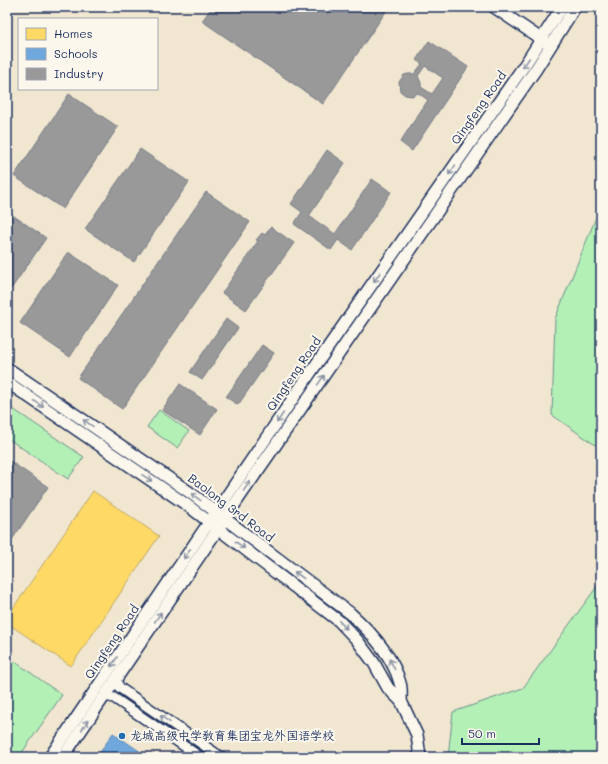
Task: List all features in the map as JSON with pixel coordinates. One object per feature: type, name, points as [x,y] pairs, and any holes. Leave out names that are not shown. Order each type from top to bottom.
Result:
[{"type":"street","points":[[494,7],[546,42]]},
{"type":"street","name":"Qingfeng Road","points":[[546,42],[562,7]]},
{"type":"street","name":"Qingfeng Road","points":[[63,757],[105,696],[313,369],[546,42],[575,7]]},
{"type":"street","name":"Baolong 3rd Road","points":[[7,368],[192,494],[350,613],[367,628],[391,662],[401,683],[401,701]]},
{"type":"street","name":"Baolong 3rd Road","points":[[7,382],[187,505],[339,621],[357,640],[374,663],[388,688],[401,701],[418,735],[420,757]]},
{"type":"street","name":"Qingfeng Road","points":[[50,757],[214,525]]},
{"type":"street","points":[[115,680],[120,688],[221,757]]},
{"type":"street","points":[[105,696],[114,698],[200,757]]},
{"type":"green space","points":[[601,205],[601,449],[552,415],[555,319]]},
{"type":"green space","points":[[7,405],[84,457],[68,479],[7,438]]},
{"type":"green space","points":[[159,410],[189,431],[177,448],[147,427]]},
{"type":"green space","points":[[601,581],[601,757],[448,757],[453,712],[523,688]]},
{"type":"green space","points":[[7,656],[62,695],[19,757],[7,757]]},
{"type":"building: Homes","points":[[93,491],[159,536],[71,666],[7,623],[7,617]]},
{"type":"building: Schools","points":[[113,733],[148,757],[97,757]]},
{"type":"building: Industry","points":[[212,7],[389,7],[323,104],[202,21]]},
{"type":"building: Industry","points":[[429,41],[468,67],[412,151],[400,142],[428,100],[418,93],[412,96],[405,95],[400,91],[399,82],[404,75],[414,74],[422,64],[416,60]],"holes":[[[425,66],[443,78],[432,94],[421,87],[418,76]]]},
{"type":"building: Industry","points":[[69,94],[118,127],[63,209],[14,176]]},
{"type":"building: Industry","points":[[140,149],[189,182],[134,262],[85,229]]},
{"type":"building: Industry","points":[[327,150],[345,163],[309,216],[335,234],[372,179],[391,192],[352,250],[338,240],[331,250],[294,224],[302,212],[291,204]]},
{"type":"building: Industry","points":[[206,192],[250,222],[122,409],[78,378]]},
{"type":"building: Industry","points":[[11,214],[46,238],[7,295],[7,221]]},
{"type":"building: Industry","points":[[271,227],[294,243],[246,310],[222,293],[258,241],[256,240],[262,233],[265,235]]},
{"type":"building: Industry","points":[[68,252],[118,285],[70,357],[20,323]]},
{"type":"building: Industry","points":[[226,319],[238,328],[202,380],[190,372]]},
{"type":"building: Industry","points":[[262,345],[274,353],[238,405],[226,397]]},
{"type":"building: Industry","points":[[180,384],[217,409],[200,435],[162,410]]},
{"type":"building: Industry","points":[[7,459],[48,487],[7,547]]},
{"type":"place","name":"龙城高级中学教育集团宝龙外国语学校","points":[[122,736]]}]
